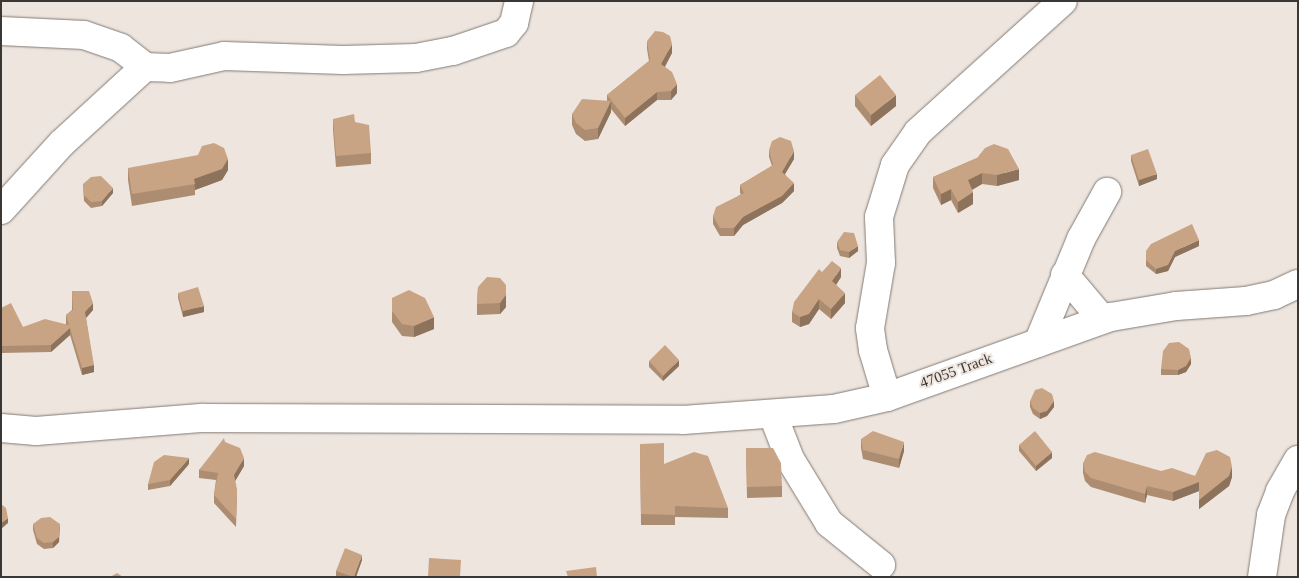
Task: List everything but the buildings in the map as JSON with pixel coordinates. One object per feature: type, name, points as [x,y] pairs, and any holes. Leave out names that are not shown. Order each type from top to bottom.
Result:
[{"type":"street","points":[[1,31],[84,35],[131,53],[145,67],[170,68],[224,56],[372,61],[425,56],[462,48],[506,33],[514,23],[519,1]]},
{"type":"street","points":[[887,397],[873,350],[870,328],[881,264],[880,217],[895,165],[918,132],[1063,1]]},
{"type":"street","points":[[1,210],[62,143],[145,67]]},
{"type":"street","points":[[1038,343],[1065,276],[1108,192]]},
{"type":"street","points":[[1065,276],[1102,319]]},
{"type":"street","name":"47055 Track","points":[[1,428],[36,431],[230,418],[608,420],[773,414],[834,409],[887,397],[1102,319],[1176,306],[1246,301],[1274,295],[1298,284]]},
{"type":"street","points":[[773,414],[790,459],[830,524],[881,565]]},
{"type":"street","points":[[1262,577],[1271,515],[1280,491],[1298,460]]}]
